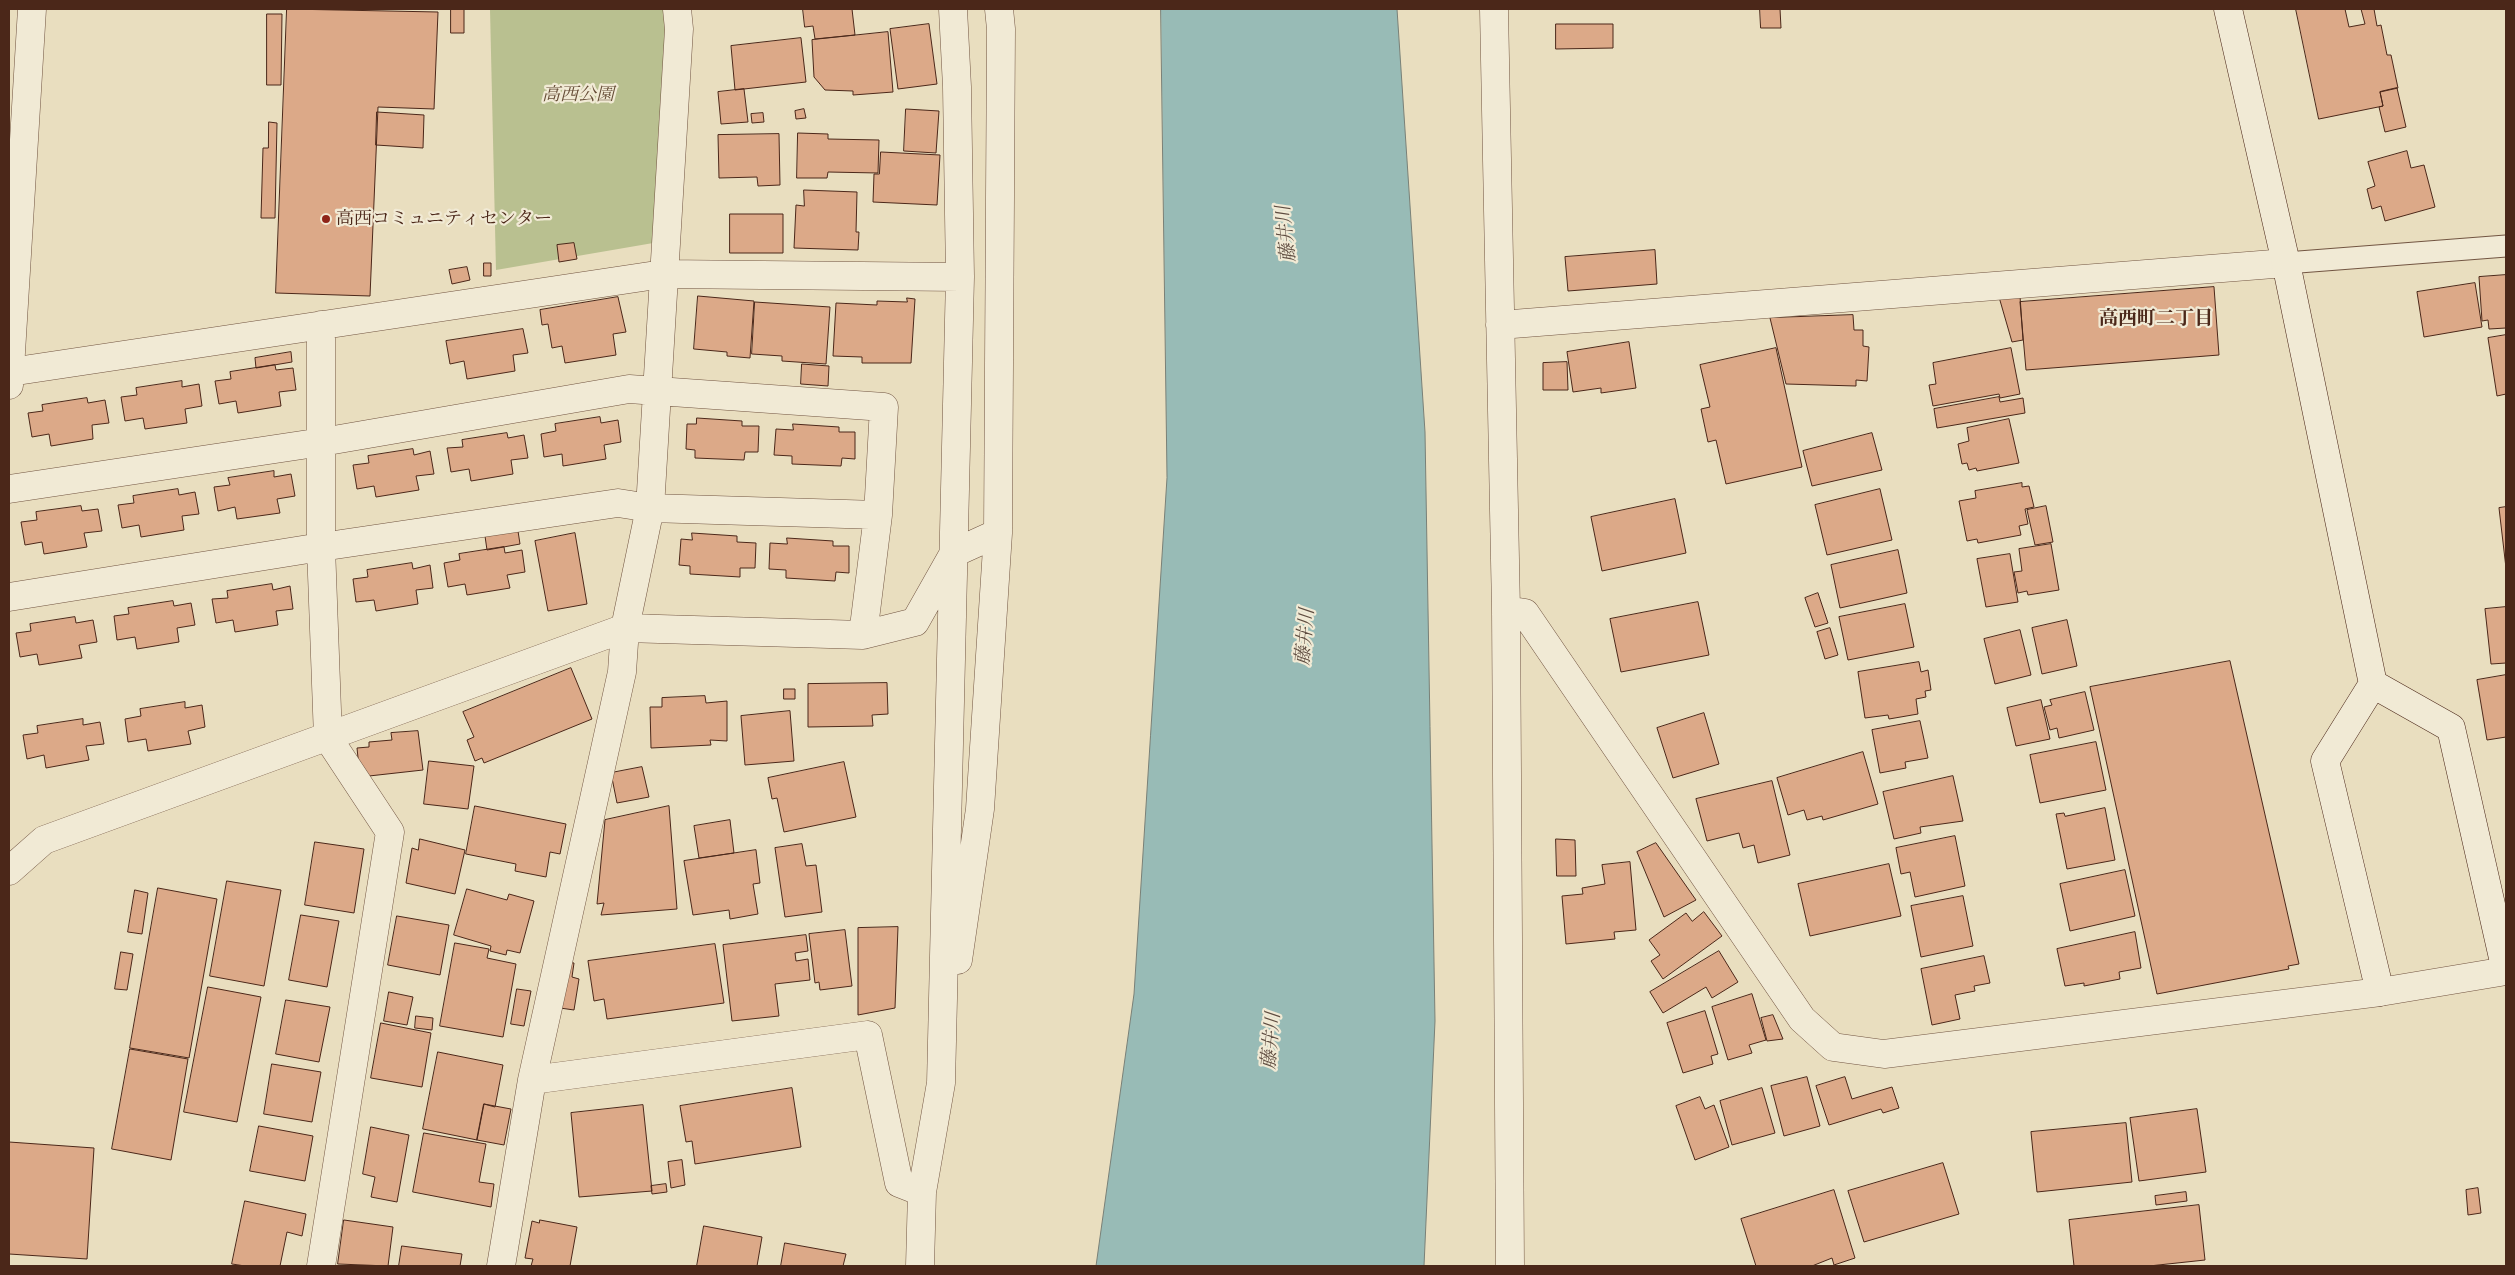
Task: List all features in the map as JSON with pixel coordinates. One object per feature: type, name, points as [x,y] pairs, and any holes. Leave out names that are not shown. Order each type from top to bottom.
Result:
[{"type":"street","points":[[32,9],[17,158],[9,379],[321,325],[663,274],[960,277]]},
{"type":"street","points":[[501,1266],[532,1080],[622,672],[625,628],[650,508],[679,29],[677,9]]},
{"type":"street","points":[[941,1083],[960,277],[957,87],[953,9]]},
{"type":"street","points":[[920,1266],[922,1192],[941,1083],[980,808],[998,533],[1001,39],[999,9]]},
{"type":"street","points":[[1494,9],[1506,610],[1510,1266]]},
{"type":"street","points":[[2228,9],[2286,263],[2373,684],[2325,761],[2380,992]]},
{"type":"street","points":[[1500,324],[2286,263]]},
{"type":"street","points":[[321,325],[321,547],[328,738],[390,832],[321,1266]]},
{"type":"street","points":[[9,489],[322,442],[629,389],[884,408],[878,515],[863,635]]},
{"type":"street","points":[[9,597],[321,547],[618,503],[650,508],[878,515]]},
{"type":"street","points":[[9,871],[44,840],[328,738],[625,628],[863,635],[915,622],[954,553],[998,533]]},
{"type":"street","points":[[1506,610],[1525,613],[1802,1019],[1833,1047],[1884,1054],[2380,992],[2506,971],[2451,728],[2373,684]]},
{"type":"street","points":[[532,1080],[868,1035],[898,1184],[922,1192]]},
{"type":"lane","points":[[2286,263],[2506,246]]},
{"type":"green space","name":"高西公園","points":[[490,9],[663,9],[666,29],[659,242],[496,270]]},
{"type":"water","name":"藤井川","points":[[1161,9],[1397,9],[1425,432],[1435,1021],[1424,1266],[1096,1266],[1134,994],[1167,478]]},
{"type":"building","name":"高西コミュニティセンター","points":[[287,9],[438,12],[434,109],[378,107],[370,296],[276,293]]},
{"type":"building","points":[[451,9],[464,9],[464,33],[451,33]]},
{"type":"building","points":[[803,9],[852,9],[855,35],[815,39],[813,26],[805,27]]},
{"type":"building","points":[[1760,9],[1780,9],[1781,28],[1761,28]]},
{"type":"building","points":[[2296,9],[2345,9],[2349,27],[2365,24],[2361,9],[2374,9],[2377,26],[2381,25],[2387,55],[2391,55],[2398,88],[2380,92],[2383,106],[2319,119]]},
{"type":"building","points":[[267,14],[282,14],[281,85],[267,85]]},
{"type":"building","points":[[929,24],[937,84],[898,89],[890,29]]},
{"type":"building","points":[[1556,24],[1613,24],[1613,48],[1556,49]]},
{"type":"building","points":[[888,32],[893,92],[853,95],[853,91],[825,90],[814,77],[812,40]]},
{"type":"building","points":[[801,38],[806,82],[735,90],[731,46]]},
{"type":"building","points":[[2397,88],[2406,127],[2385,132],[2379,107],[2383,106],[2380,92]]},
{"type":"building","points":[[744,89],[748,122],[721,124],[718,92]]},
{"type":"building","points":[[804,109],[806,118],[796,119],[795,111]]},
{"type":"building","points":[[906,109],[939,111],[936,153],[904,151]]},
{"type":"building","points":[[377,112],[424,115],[423,148],[376,145]]},
{"type":"building","points":[[763,113],[764,122],[752,123],[751,114]]},
{"type":"building","points":[[269,122],[277,123],[275,218],[261,218],[263,148],[268,148]]},
{"type":"building","points":[[798,133],[828,134],[828,139],[879,140],[878,173],[828,172],[827,178],[797,178]]},
{"type":"building","points":[[779,134],[780,185],[758,186],[757,177],[719,178],[718,135]]},
{"type":"building","points":[[2407,151],[2411,168],[2424,165],[2435,207],[2385,221],[2381,206],[2372,209],[2367,189],[2375,186],[2368,162]]},
{"type":"building","points":[[881,152],[940,155],[937,205],[873,202],[874,174],[879,174]]},
{"type":"building","points":[[804,190],[857,192],[856,232],[859,232],[858,250],[794,248],[796,205],[804,206]]},
{"type":"building","points":[[730,214],[783,214],[783,253],[730,253]]},
{"type":"building","points":[[574,243],[577,259],[559,262],[557,245]]},
{"type":"building","points":[[1655,250],[1657,284],[1568,291],[1565,257]]},
{"type":"building","points":[[484,263],[491,263],[491,276],[484,276]]},
{"type":"building","points":[[467,267],[470,280],[452,284],[449,270]]},
{"type":"building","points":[[2506,275],[2506,328],[2489,329],[2488,320],[2482,321],[2479,277]]},
{"type":"building","points":[[2475,283],[2482,327],[2424,337],[2417,292]]},
{"type":"building","points":[[2214,287],[2219,355],[2026,370],[2020,302]]},
{"type":"building","points":[[698,296],[754,301],[750,358],[727,356],[727,352],[694,349]]},
{"type":"building","points":[[2020,296],[2023,340],[2012,342],[1999,297]]},
{"type":"building","points":[[618,297],[626,332],[613,334],[616,355],[565,363],[562,346],[552,348],[548,324],[542,325],[540,310]]},
{"type":"building","points":[[907,298],[915,299],[911,363],[862,363],[862,357],[833,356],[836,303],[877,305],[877,301],[907,302]]},
{"type":"building","points":[[755,302],[830,307],[826,364],[782,361],[782,356],[752,354]]},
{"type":"building","points":[[1853,315],[1854,330],[1863,330],[1863,346],[1869,347],[1867,381],[1856,380],[1856,386],[1786,384],[1770,318]]},
{"type":"building","points":[[523,329],[528,353],[513,355],[515,371],[467,379],[464,361],[450,364],[446,341]]},
{"type":"building","points":[[2506,335],[2506,394],[2497,396],[2488,338]]},
{"type":"building","points":[[1629,342],[1636,388],[1601,393],[1601,388],[1573,392],[1567,352]]},
{"type":"building","points":[[1776,348],[1802,467],[1726,484],[1716,440],[1708,442],[1701,409],[1710,407],[1700,365]]},
{"type":"building","points":[[2011,348],[2020,394],[2000,398],[1999,394],[1933,406],[1929,385],[1936,384],[1933,363]]},
{"type":"building","points":[[291,352],[292,362],[256,368],[255,358]]},
{"type":"building","points":[[1567,362],[1568,390],[1543,390],[1543,363]]},
{"type":"building","points":[[802,364],[829,366],[828,386],[801,384]]},
{"type":"building","points":[[275,365],[276,370],[293,368],[296,390],[279,392],[281,406],[238,413],[236,401],[219,404],[215,381],[231,379],[230,372]]},
{"type":"building","points":[[182,381],[182,387],[199,384],[202,406],[185,409],[187,423],[145,429],[143,418],[125,421],[121,397],[137,395],[136,388]]},
{"type":"building","points":[[1999,397],[2000,402],[2023,398],[2025,413],[1937,428],[1934,409]]},
{"type":"building","points":[[87,398],[88,403],[105,400],[109,423],[92,425],[93,439],[51,446],[49,434],[32,437],[28,413],[43,411],[42,405]]},
{"type":"building","points":[[600,417],[601,423],[618,420],[621,442],[604,445],[606,459],[563,466],[562,454],[544,457],[541,434],[556,431],[555,424]]},
{"type":"building","points":[[697,418],[742,421],[742,426],[759,426],[758,452],[745,452],[744,460],[695,458],[695,450],[686,449],[687,424],[696,424]]},
{"type":"building","points":[[2009,419],[2019,463],[1977,471],[1976,468],[1969,470],[1967,463],[1962,464],[1958,444],[1969,441],[1967,428]]},
{"type":"building","points":[[793,424],[839,427],[839,432],[855,432],[855,459],[842,458],[841,466],[792,464],[792,456],[774,455],[776,429],[793,430]]},
{"type":"building","points":[[507,433],[508,438],[524,435],[528,458],[511,460],[513,474],[471,481],[469,469],[451,472],[447,448],[463,447],[462,440]]},
{"type":"building","points":[[1872,433],[1882,470],[1812,486],[1803,451]]},
{"type":"building","points":[[413,449],[414,455],[430,451],[434,474],[416,476],[419,490],[376,497],[374,486],[357,489],[353,465],[369,463],[368,456]]},
{"type":"building","points":[[274,471],[274,477],[291,474],[295,496],[277,499],[280,513],[237,519],[235,507],[218,511],[214,487],[230,485],[228,478]]},
{"type":"building","points":[[2022,483],[2022,487],[2029,486],[2034,507],[2025,509],[2028,524],[2019,526],[2021,535],[1978,543],[1977,539],[1967,541],[1959,501],[1976,498],[1975,491]]},
{"type":"building","points":[[178,489],[179,495],[195,492],[199,514],[182,516],[184,530],[141,537],[139,525],[122,528],[118,505],[134,503],[133,496]]},
{"type":"building","points":[[1880,489],[1892,540],[1827,555],[1815,505]]},
{"type":"building","points":[[1675,499],[1686,553],[1602,571],[1591,517]]},
{"type":"building","points":[[81,506],[82,511],[98,509],[102,531],[84,533],[87,547],[44,554],[42,542],[25,545],[21,522],[37,520],[36,512]]},
{"type":"building","points":[[2046,506],[2053,542],[2035,545],[2027,510]]},
{"type":"building","points":[[2506,507],[2506,568],[2499,508]]},
{"type":"building","points":[[518,531],[520,544],[487,550],[485,536]]},
{"type":"building","points":[[575,533],[587,604],[548,611],[535,541]]},
{"type":"building","points":[[692,533],[737,536],[737,542],[756,543],[755,568],[740,568],[740,577],[690,574],[690,566],[679,565],[681,539],[692,540]]},
{"type":"building","points":[[787,538],[833,541],[833,546],[849,546],[849,573],[836,572],[835,581],[786,578],[786,570],[769,569],[770,543],[787,544]]},
{"type":"building","points":[[2051,544],[2059,590],[2028,595],[2027,591],[2018,593],[2014,572],[2022,571],[2019,549]]},
{"type":"building","points":[[504,547],[505,553],[522,550],[525,572],[507,575],[510,588],[467,595],[465,584],[448,587],[444,563],[460,560],[459,554]]},
{"type":"building","points":[[1898,550],[1907,593],[1840,608],[1831,565]]},
{"type":"building","points":[[2010,554],[2018,602],[1986,607],[1977,559]]},
{"type":"building","points":[[412,563],[413,569],[430,565],[433,588],[416,590],[418,604],[376,611],[374,600],[356,602],[353,579],[368,577],[367,570]]},
{"type":"building","points":[[272,584],[273,590],[290,586],[293,609],[276,611],[278,625],[235,632],[233,620],[216,623],[212,599],[228,598],[227,591]]},
{"type":"building","points":[[1818,593],[1828,623],[1815,627],[1805,598]]},
{"type":"building","points":[[173,601],[174,606],[191,603],[195,625],[177,628],[179,642],[137,649],[135,637],[117,640],[114,616],[129,614],[128,608]]},
{"type":"building","points":[[1698,602],[1709,655],[1621,672],[1610,619]]},
{"type":"building","points":[[1905,604],[1914,647],[1848,660],[1839,617]]},
{"type":"building","points":[[2506,607],[2506,663],[2491,664],[2485,609]]},
{"type":"building","points":[[75,617],[76,623],[93,620],[97,642],[79,645],[82,658],[39,665],[37,654],[20,657],[16,633],[31,631],[30,624]]},
{"type":"building","points":[[2067,620],[2077,666],[2042,674],[2032,628]]},
{"type":"building","points":[[1830,628],[1838,655],[1825,659],[1817,632]]},
{"type":"building","points":[[2020,630],[2031,675],[1995,684],[1984,639]]},
{"type":"building","points":[[2230,661],[2299,964],[2288,966],[2289,969],[2157,994],[2090,687]]},
{"type":"building","points":[[1919,662],[1921,672],[1928,670],[1931,690],[1925,691],[1926,697],[1916,699],[1918,714],[1889,719],[1888,715],[1865,718],[1858,672]]},
{"type":"building","points":[[571,668],[592,719],[484,763],[482,758],[475,761],[467,740],[474,737],[463,712]]},
{"type":"building","points":[[2506,675],[2506,737],[2487,740],[2477,680]]},
{"type":"building","points":[[887,683],[888,714],[872,715],[873,726],[808,727],[808,684]]},
{"type":"building","points":[[784,689],[795,689],[795,699],[784,699]]},
{"type":"building","points":[[2085,692],[2094,730],[2059,738],[2057,728],[2050,730],[2044,707],[2052,705],[2050,700]]},
{"type":"building","points":[[705,696],[706,703],[727,701],[727,741],[710,740],[711,745],[651,748],[650,707],[662,707],[662,698]]},
{"type":"building","points":[[2041,700],[2050,739],[2016,746],[2007,708]]},
{"type":"building","points":[[185,702],[185,708],[202,705],[205,727],[188,731],[191,744],[148,751],[146,739],[128,742],[125,719],[141,716],[140,709]]},
{"type":"building","points":[[790,711],[794,761],[745,765],[741,716]]},
{"type":"building","points":[[1704,713],[1719,764],[1673,778],[1657,728]]},
{"type":"building","points":[[83,719],[83,725],[100,722],[104,744],[86,746],[89,760],[46,768],[44,755],[27,759],[23,735],[38,733],[37,726]]},
{"type":"building","points":[[1920,721],[1928,758],[1905,762],[1906,768],[1880,773],[1872,730]]},
{"type":"building","points":[[418,731],[423,770],[360,777],[357,748],[369,747],[369,742],[392,740],[391,733]]},
{"type":"building","points":[[2096,742],[2106,790],[2040,803],[2030,755]]},
{"type":"building","points":[[1863,752],[1878,804],[1823,820],[1822,816],[1807,820],[1804,810],[1788,815],[1777,778]]},
{"type":"building","points":[[429,761],[474,766],[468,809],[424,804]]},
{"type":"building","points":[[844,762],[856,817],[784,832],[777,798],[772,799],[768,778]]},
{"type":"building","points":[[642,767],[649,797],[617,803],[611,773]]},
{"type":"building","points":[[1953,776],[1963,821],[1920,827],[1921,833],[1894,839],[1883,792]]},
{"type":"building","points":[[1772,781],[1790,855],[1758,863],[1754,845],[1743,848],[1739,833],[1707,841],[1696,799]]},
{"type":"building","points":[[475,806],[566,824],[560,854],[550,852],[546,877],[515,871],[516,864],[466,854]]},
{"type":"building","points":[[669,806],[677,909],[601,915],[604,903],[597,904],[605,820]]},
{"type":"building","points":[[2105,808],[2115,860],[2067,869],[2056,814],[2064,813],[2065,816]]},
{"type":"building","points":[[730,820],[734,853],[699,858],[694,826]]},
{"type":"building","points":[[1955,836],[1965,886],[1915,897],[1910,872],[1901,874],[1896,848]]},
{"type":"building","points":[[420,839],[465,850],[455,894],[406,883],[412,848],[418,850]]},
{"type":"building","points":[[1556,839],[1575,840],[1576,876],[1557,876]]},
{"type":"building","points":[[315,842],[364,849],[354,913],[305,905]]},
{"type":"building","points":[[1656,843],[1696,900],[1664,917],[1637,852]]},
{"type":"building","points":[[802,844],[806,866],[816,865],[822,912],[785,917],[775,848]]},
{"type":"building","points":[[756,850],[760,883],[753,884],[758,914],[730,919],[729,910],[693,915],[684,861]]},
{"type":"building","points":[[1630,862],[1636,930],[1614,932],[1615,939],[1566,944],[1562,896],[1583,894],[1582,888],[1605,884],[1602,865]]},
{"type":"building","points":[[1889,864],[1901,916],[1810,936],[1798,884]]},
{"type":"building","points":[[2125,870],[2135,916],[2070,931],[2060,884]]},
{"type":"building","points":[[227,881],[281,890],[264,986],[210,976]]},
{"type":"building","points":[[158,888],[217,899],[189,1058],[130,1048]]},
{"type":"building","points":[[467,889],[507,900],[509,894],[534,901],[520,953],[507,950],[506,955],[490,951],[491,946],[454,935]]},
{"type":"building","points":[[135,890],[148,893],[142,934],[128,932]]},
{"type":"building","points":[[1963,896],[1973,946],[1921,957],[1911,906]]},
{"type":"building","points":[[1704,912],[1722,936],[1663,979],[1651,961],[1660,955],[1649,940],[1686,913],[1692,921]]},
{"type":"building","points":[[301,915],[339,921],[327,987],[289,980]]},
{"type":"building","points":[[397,916],[449,925],[440,975],[388,965]]},
{"type":"building","points":[[898,927],[895,1008],[858,1015],[858,928]]},
{"type":"building","points":[[845,930],[852,986],[820,990],[819,982],[815,983],[809,934]]},
{"type":"building","points":[[2135,932],[2141,968],[2119,972],[2120,979],[2084,986],[2084,983],[2065,986],[2057,949]]},
{"type":"building","points":[[806,935],[808,951],[795,953],[796,961],[808,959],[810,980],[775,984],[779,1016],[732,1021],[723,945]]},
{"type":"building","points":[[455,943],[489,949],[487,958],[516,964],[503,1037],[440,1026]]},
{"type":"building","points":[[715,944],[724,1003],[607,1019],[604,999],[594,1001],[588,961]]},
{"type":"building","points":[[1719,951],[1738,982],[1712,998],[1706,987],[1663,1013],[1650,992]]},
{"type":"building","points":[[121,952],[133,954],[127,990],[115,989]]},
{"type":"building","points":[[1984,956],[1990,983],[1974,986],[1975,991],[1955,995],[1960,1019],[1932,1025],[1921,969]]},
{"type":"building","points":[[567,962],[574,963],[572,977],[579,979],[574,1010],[560,1008]]},
{"type":"building","points":[[208,987],[261,997],[237,1122],[184,1112]]},
{"type":"building","points":[[517,989],[531,991],[524,1026],[511,1024]]},
{"type":"building","points":[[389,992],[413,997],[407,1025],[384,1021]]},
{"type":"building","points":[[1752,994],[1766,1040],[1749,1045],[1752,1053],[1728,1060],[1712,1007]]},
{"type":"building","points":[[286,1000],[330,1007],[319,1062],[276,1054]]},
{"type":"building","points":[[1705,1011],[1718,1054],[1711,1056],[1713,1064],[1683,1073],[1667,1023]]},
{"type":"building","points":[[1773,1015],[1783,1039],[1767,1041],[1761,1018]]},
{"type":"building","points":[[416,1016],[433,1018],[432,1030],[415,1028]]},
{"type":"building","points":[[381,1023],[431,1033],[422,1087],[371,1078]]},
{"type":"building","points":[[130,1049],[188,1059],[171,1160],[112,1149]]},
{"type":"building","points":[[438,1052],[503,1065],[495,1107],[484,1104],[477,1140],[423,1129]]},
{"type":"building","points":[[272,1064],[321,1072],[312,1122],[264,1114]]},
{"type":"building","points":[[1807,1077],[1820,1126],[1784,1136],[1771,1086]]},
{"type":"building","points":[[1845,1077],[1852,1099],[1892,1087],[1899,1108],[1883,1113],[1881,1109],[1829,1125],[1816,1086]]},
{"type":"building","points":[[792,1088],[801,1147],[695,1164],[692,1141],[686,1142],[680,1106]]},
{"type":"building","points":[[1762,1088],[1775,1133],[1732,1145],[1720,1101]]},
{"type":"building","points":[[1700,1097],[1705,1109],[1714,1105],[1729,1147],[1695,1160],[1676,1106]]},
{"type":"building","points":[[484,1104],[511,1109],[504,1145],[477,1140]]},
{"type":"building","points":[[643,1105],[652,1191],[579,1197],[571,1113]]},
{"type":"building","points":[[2197,1109],[2206,1172],[2139,1181],[2130,1118]]},
{"type":"building","points":[[2126,1123],[2132,1182],[2037,1192],[2031,1132]]},
{"type":"building","points":[[259,1126],[313,1136],[305,1181],[250,1171]]},
{"type":"building","points":[[371,1127],[409,1135],[397,1202],[371,1197],[375,1177],[363,1174]]},
{"type":"building","points":[[424,1133],[486,1144],[479,1182],[494,1184],[491,1207],[413,1192]]},
{"type":"building","points":[[9,1142],[94,1148],[87,1259],[9,1254]]},
{"type":"building","points":[[682,1160],[685,1185],[671,1188],[668,1162]]},
{"type":"building","points":[[1943,1163],[1959,1214],[1864,1242],[1848,1191]]},
{"type":"building","points":[[666,1184],[667,1192],[652,1194],[651,1186]]},
{"type":"building","points":[[2478,1188],[2481,1213],[2468,1215],[2466,1190]]},
{"type":"building","points":[[1834,1190],[1855,1258],[1834,1265],[1832,1258],[1812,1266],[1756,1266],[1741,1219]]},
{"type":"building","points":[[2186,1192],[2187,1201],[2156,1205],[2155,1196]]},
{"type":"building","points":[[245,1201],[306,1214],[302,1236],[287,1232],[280,1266],[232,1264]]},
{"type":"building","points":[[2199,1205],[2205,1260],[2149,1266],[2074,1266],[2069,1220]]},
{"type":"building","points":[[344,1220],[393,1227],[388,1266],[338,1264]]},
{"type":"building","points":[[540,1220],[577,1227],[570,1266],[531,1266],[533,1259],[525,1258],[532,1221],[539,1223]]},
{"type":"building","points":[[704,1226],[762,1237],[757,1266],[697,1266]]},
{"type":"building","points":[[785,1243],[846,1254],[843,1266],[781,1266]]},
{"type":"building","points":[[402,1246],[462,1254],[460,1266],[399,1266]]},
{"type":"place","name":"高西コミュニティセンター","points":[[326,219]]},
{"type":"district","name":"高西町二丁目","points":[[2156,319]]}]
